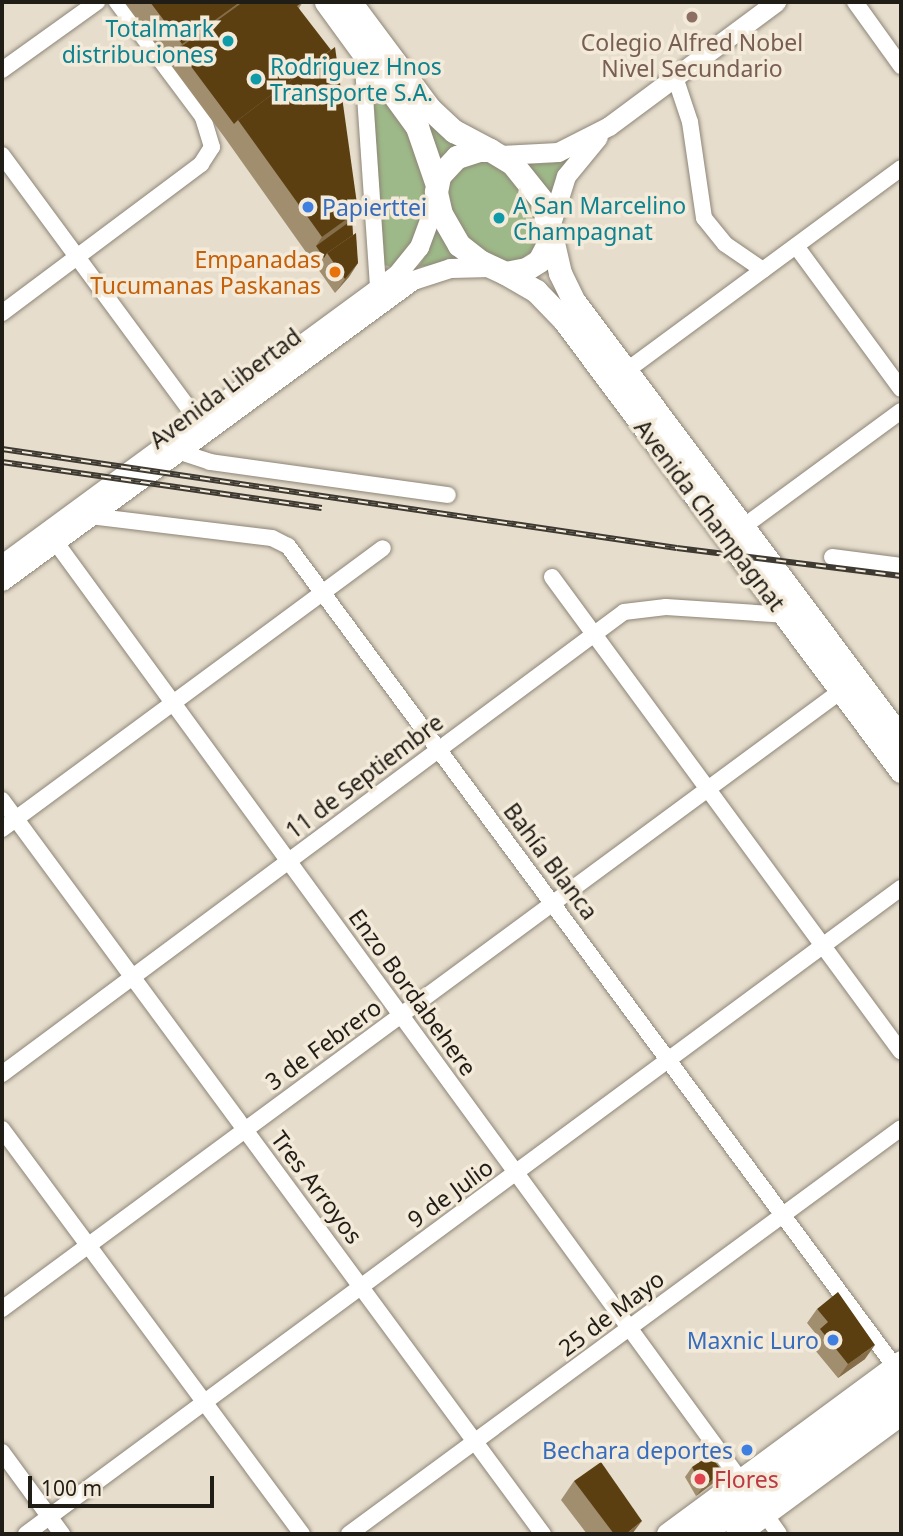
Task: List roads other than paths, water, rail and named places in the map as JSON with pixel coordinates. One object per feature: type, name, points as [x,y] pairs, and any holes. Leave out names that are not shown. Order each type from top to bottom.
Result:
[{"type":"highway","points":[[326,2],[422,135],[437,192],[453,237],[498,270],[526,269],[539,261],[551,231],[539,193],[496,153],[454,131],[430,108],[350,2]]},
{"type":"highway","points":[[437,192],[457,157],[496,153]]},
{"type":"highway","name":"Avenida Champagnat","points":[[551,231],[570,293],[901,738]]},
{"type":"highway","name":"Avenida Champagnat","points":[[498,270],[536,291],[564,320],[901,771]]},
{"type":"highway","points":[[668,1534],[899,1372]]},
{"type":"highway","points":[[702,1534],[899,1372]]},
{"type":"highway","points":[[737,1534],[901,1413]]},
{"type":"main road","points":[[496,153],[558,152],[609,126],[776,2]]},
{"type":"main road","points":[[551,231],[566,176],[609,126]]},
{"type":"main road","name":"Avenida Libertad","points":[[2,564],[90,516],[180,452],[202,427],[378,287],[413,257],[437,192]]},
{"type":"main road","name":"Avenida Libertad","points":[[2,581],[51,536],[413,280],[450,268],[498,270]]},
{"type":"street","points":[[2,70],[97,2]]},
{"type":"street","points":[[2,313],[201,164],[212,147],[202,117],[117,2]]},
{"type":"street","points":[[855,2],[901,66]]},
{"type":"street","points":[[362,50],[378,287]]},
{"type":"street","points":[[675,77],[690,122],[704,218],[724,244],[764,270]]},
{"type":"street","points":[[2,155],[202,427]]},
{"type":"street","points":[[626,371],[901,168]]},
{"type":"street","points":[[796,246],[901,389]]},
{"type":"street","points":[[743,527],[901,411]]},
{"type":"street","points":[[180,452],[210,462],[448,495]]},
{"type":"street","name":"Bahía Blanca","points":[[90,516],[278,540],[288,546],[554,902],[899,1372]]},
{"type":"street","name":"Enzo Bordabehere","points":[[51,536],[741,1481]]},
{"type":"street","points":[[8,824],[383,548]]},
{"type":"street","points":[[832,557],[901,566]]},
{"type":"street","points":[[552,577],[901,1052]]},
{"type":"street","name":"11 de Septiembre","points":[[2,1074],[624,612],[644,606],[785,615]]},
{"type":"street","name":"3 de Febrero","points":[[2,1309],[841,691]]},
{"type":"street","name":"Tres Arroyos","points":[[2,800],[8,824],[132,977],[543,1534]]},
{"type":"street","name":"9 de Julio","points":[[26,1534],[901,888]]},
{"type":"street","name":"25 de Mayo","points":[[349,1534],[477,1443],[629,1327],[901,1128]]},
{"type":"street","points":[[2,1129],[302,1534]]},
{"type":"street","points":[[2,1452],[62,1534]]},
{"type":"street","points":[[765,1514],[779,1534]]},
{"type":"railway","points":[[2,449],[677,548],[901,576]]},
{"type":"railway","points":[[2,462],[322,508]]},
{"type":"place","name":"Colegio Alfred Nobel Nivel Secundario","points":[[692,17]]},
{"type":"place","name":"Totalmark distribuciones","points":[[228,41]]},
{"type":"place","name":"Rodriguez Hnos Transporte S.A.","points":[[256,79]]},
{"type":"place","name":"Papierttei","points":[[308,207]]},
{"type":"place","name":"A San Marcelino Champagnat","points":[[499,218]]},
{"type":"place","name":"Empanadas Tucumanas Paskanas","points":[[335,272]]},
{"type":"place","name":"Maxnic Luro","points":[[833,1340]]},
{"type":"place","name":"Bechara deportes","points":[[747,1450]]},
{"type":"place","name":"Flores","points":[[700,1479]]}]
